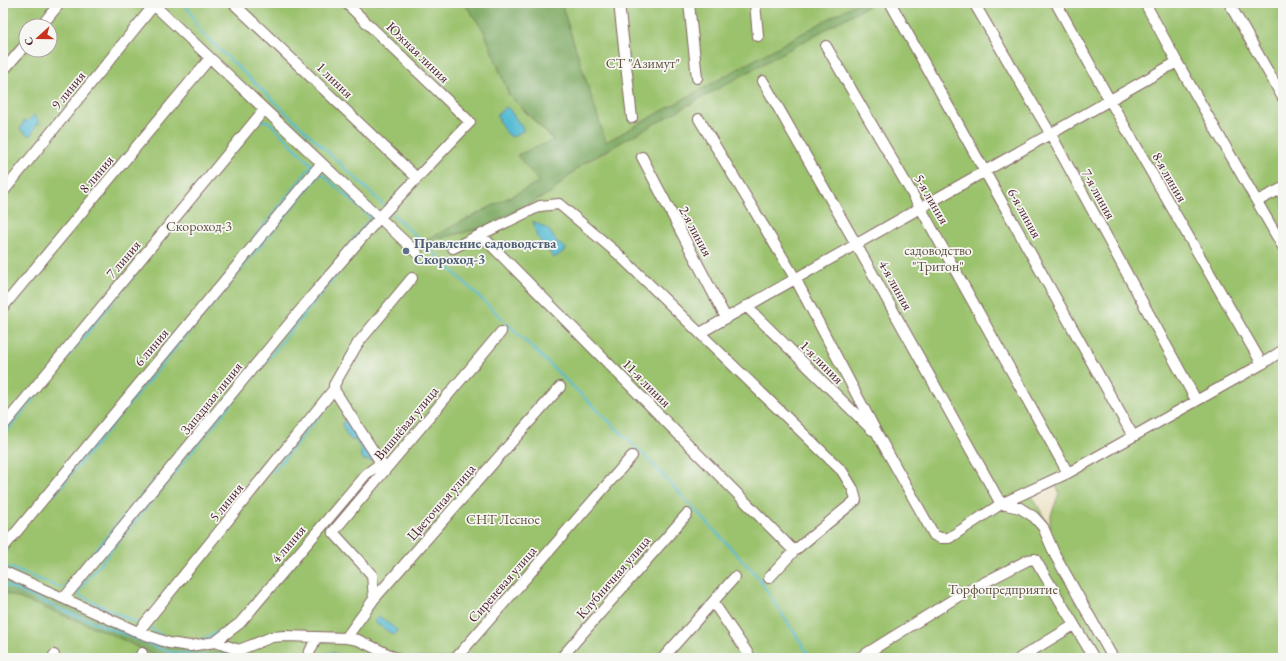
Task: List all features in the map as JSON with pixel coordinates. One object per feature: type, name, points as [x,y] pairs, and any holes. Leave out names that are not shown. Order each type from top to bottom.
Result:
[{"type":"street","points":[[48,18],[60,3]]},
{"type":"street","name":"1 линия","points":[[233,3],[417,178]]},
{"type":"street","name":"Южная линия","points":[[346,3],[470,122]]},
{"type":"street","points":[[619,3],[632,118]]},
{"type":"street","points":[[689,3],[697,78]]},
{"type":"street","points":[[755,3],[758,36]]},
{"type":"street","name":"7-я линия","points":[[974,3],[1050,133],[1196,400]]},
{"type":"street","name":"8-я линия","points":[[1056,3],[1109,99],[1262,364]]},
{"type":"street","points":[[1145,3],[1177,62],[1283,246]]},
{"type":"street","points":[[1229,3],[1283,98]]},
{"type":"street","points":[[152,4],[321,164],[385,211],[417,253]]},
{"type":"street","name":"9 линия","points":[[3,192],[152,4]]},
{"type":"street","name":"6-я линия","points":[[891,4],[1133,436]]},
{"type":"street","name":"5-я линия","points":[[826,46],[920,207],[1068,473]]},
{"type":"street","points":[[3,71],[18,53]]},
{"type":"street","name":"8 линия","points":[[3,307],[210,58]]},
{"type":"street","points":[[700,333],[1109,99],[1177,62]]},
{"type":"street","name":"4-я линия","points":[[763,81],[1001,504]]},
{"type":"street","name":"7 линия","points":[[3,426],[264,110]]},
{"type":"street","points":[[699,119],[795,278],[879,437],[937,537],[949,538],[1001,504],[1068,473],[1262,364],[1283,350]]},
{"type":"street","name":"Западная линия","points":[[64,598],[311,297],[385,211],[470,122]]},
{"type":"street","name":"2-я линия","points":[[642,157],[726,318]]},
{"type":"street","name":"6 линия","points":[[3,548],[321,164]]},
{"type":"street","points":[[1257,201],[1283,188]]},
{"type":"street","points":[[452,248],[540,206],[559,204],[617,253],[842,471],[853,488],[856,500],[794,551],[769,578]]},
{"type":"street","name":"11-я линия","points":[[480,235],[794,551]]},
{"type":"street","name":"5 линия","points":[[138,632],[334,389],[334,385],[358,343],[412,278]]},
{"type":"street","name":"1-я линия","points":[[746,306],[879,437]]},
{"type":"street","name":"Вишнёвая улица","points":[[374,599],[372,576],[333,532],[382,467],[501,332]]},
{"type":"street","name":"Цветочная улица","points":[[346,638],[374,599],[560,387]]},
{"type":"street","points":[[334,389],[382,467]]},
{"type":"street","name":"Сиреневая улица","points":[[456,658],[632,456]]},
{"type":"street","name":"4 линия","points":[[215,642],[240,623],[366,474],[382,467]]},
{"type":"street","points":[[1001,504],[1020,508],[1034,517],[1043,528],[1055,555],[1113,658]]},
{"type":"street","name":"Клубничная улица","points":[[561,658],[687,514]]},
{"type":"street","points":[[859,658],[873,654],[962,594],[1028,560],[1035,559],[1094,658]]},
{"type":"street","points":[[3,571],[138,632],[169,644],[190,646],[215,642],[239,650],[272,637],[346,638],[358,640],[396,658]]},
{"type":"street","points":[[665,657],[735,577]]},
{"type":"street","points":[[713,602],[751,658]]},
{"type":"street","points":[[1020,658],[1074,625]]},
{"type":"street","points":[[307,658],[316,638]]},
{"type":"green space","points":[[3,3],[448,3],[452,8],[457,3],[464,3],[484,31],[509,95],[554,141],[539,182],[421,243],[552,192],[582,164],[608,151],[561,3],[1276,3],[1283,16],[1283,658],[3,658]],"holes":[[[1056,485],[1059,493],[1050,518],[1050,529],[1032,495]]]},
{"type":"green space","points":[[464,3],[561,3],[606,142],[857,3],[873,3],[582,164],[552,192],[482,228],[418,244],[539,182],[517,155],[554,140],[509,95],[484,31]]},
{"type":"green space","points":[[3,575],[159,644],[215,646],[228,651],[229,656],[226,658],[167,658],[145,651],[111,634],[3,592]]},
{"type":"water","points":[[506,107],[524,130],[513,137],[507,134],[497,115]]},
{"type":"water","points":[[34,115],[40,123],[35,125],[36,127],[30,136],[20,130],[24,121],[28,121]]},
{"type":"water","points":[[533,221],[549,230],[557,242],[567,249],[554,258],[537,237]]},
{"type":"water","points":[[346,419],[349,419],[375,459],[373,461],[364,460],[360,455],[362,451],[355,440],[351,440],[346,434],[342,424]]},
{"type":"water","points":[[379,616],[398,631],[394,635],[374,622]]},
{"type":"water","points":[[333,652],[342,658],[324,658],[325,654]]},
{"type":"waterway","points":[[182,3],[190,11],[199,30],[386,207]]},
{"type":"waterway","points":[[252,240],[312,165],[269,122],[264,120],[260,122]]},
{"type":"waterway","points":[[54,495],[321,173],[371,218],[348,246]]},
{"type":"waterway","points":[[391,212],[641,452],[758,577],[811,658]]},
{"type":"waterway","points":[[139,624],[79,595],[79,590],[343,267]]},
{"type":"waterway","points":[[3,436],[135,274]]},
{"type":"waterway","points":[[273,472],[333,399]]},
{"type":"waterway","points":[[3,565],[61,588],[66,585],[158,476]]},
{"type":"waterway","points":[[3,555],[7,550]]},
{"type":"waterway","points":[[3,584],[62,610],[170,652],[208,657],[226,655]]},
{"type":"waterway","points":[[147,626],[165,637]]},
{"type":"waterway","points":[[201,640],[223,630]]},
{"type":"place","name":"Правление садоводства Скороход-3","points":[[406,251]]},
{"type":"park label","name":"СТ \"Азимут\"","points":[[643,63]]},
{"type":"park label","name":"Скороход-3","points":[[199,226]]},
{"type":"park label","name":"садоводство \"Тритон\"","points":[[938,258]]},
{"type":"park label","name":"СНТ Лесное","points":[[503,519]]},
{"type":"park label","name":"Торфопредприятие","points":[[1003,589]]}]
